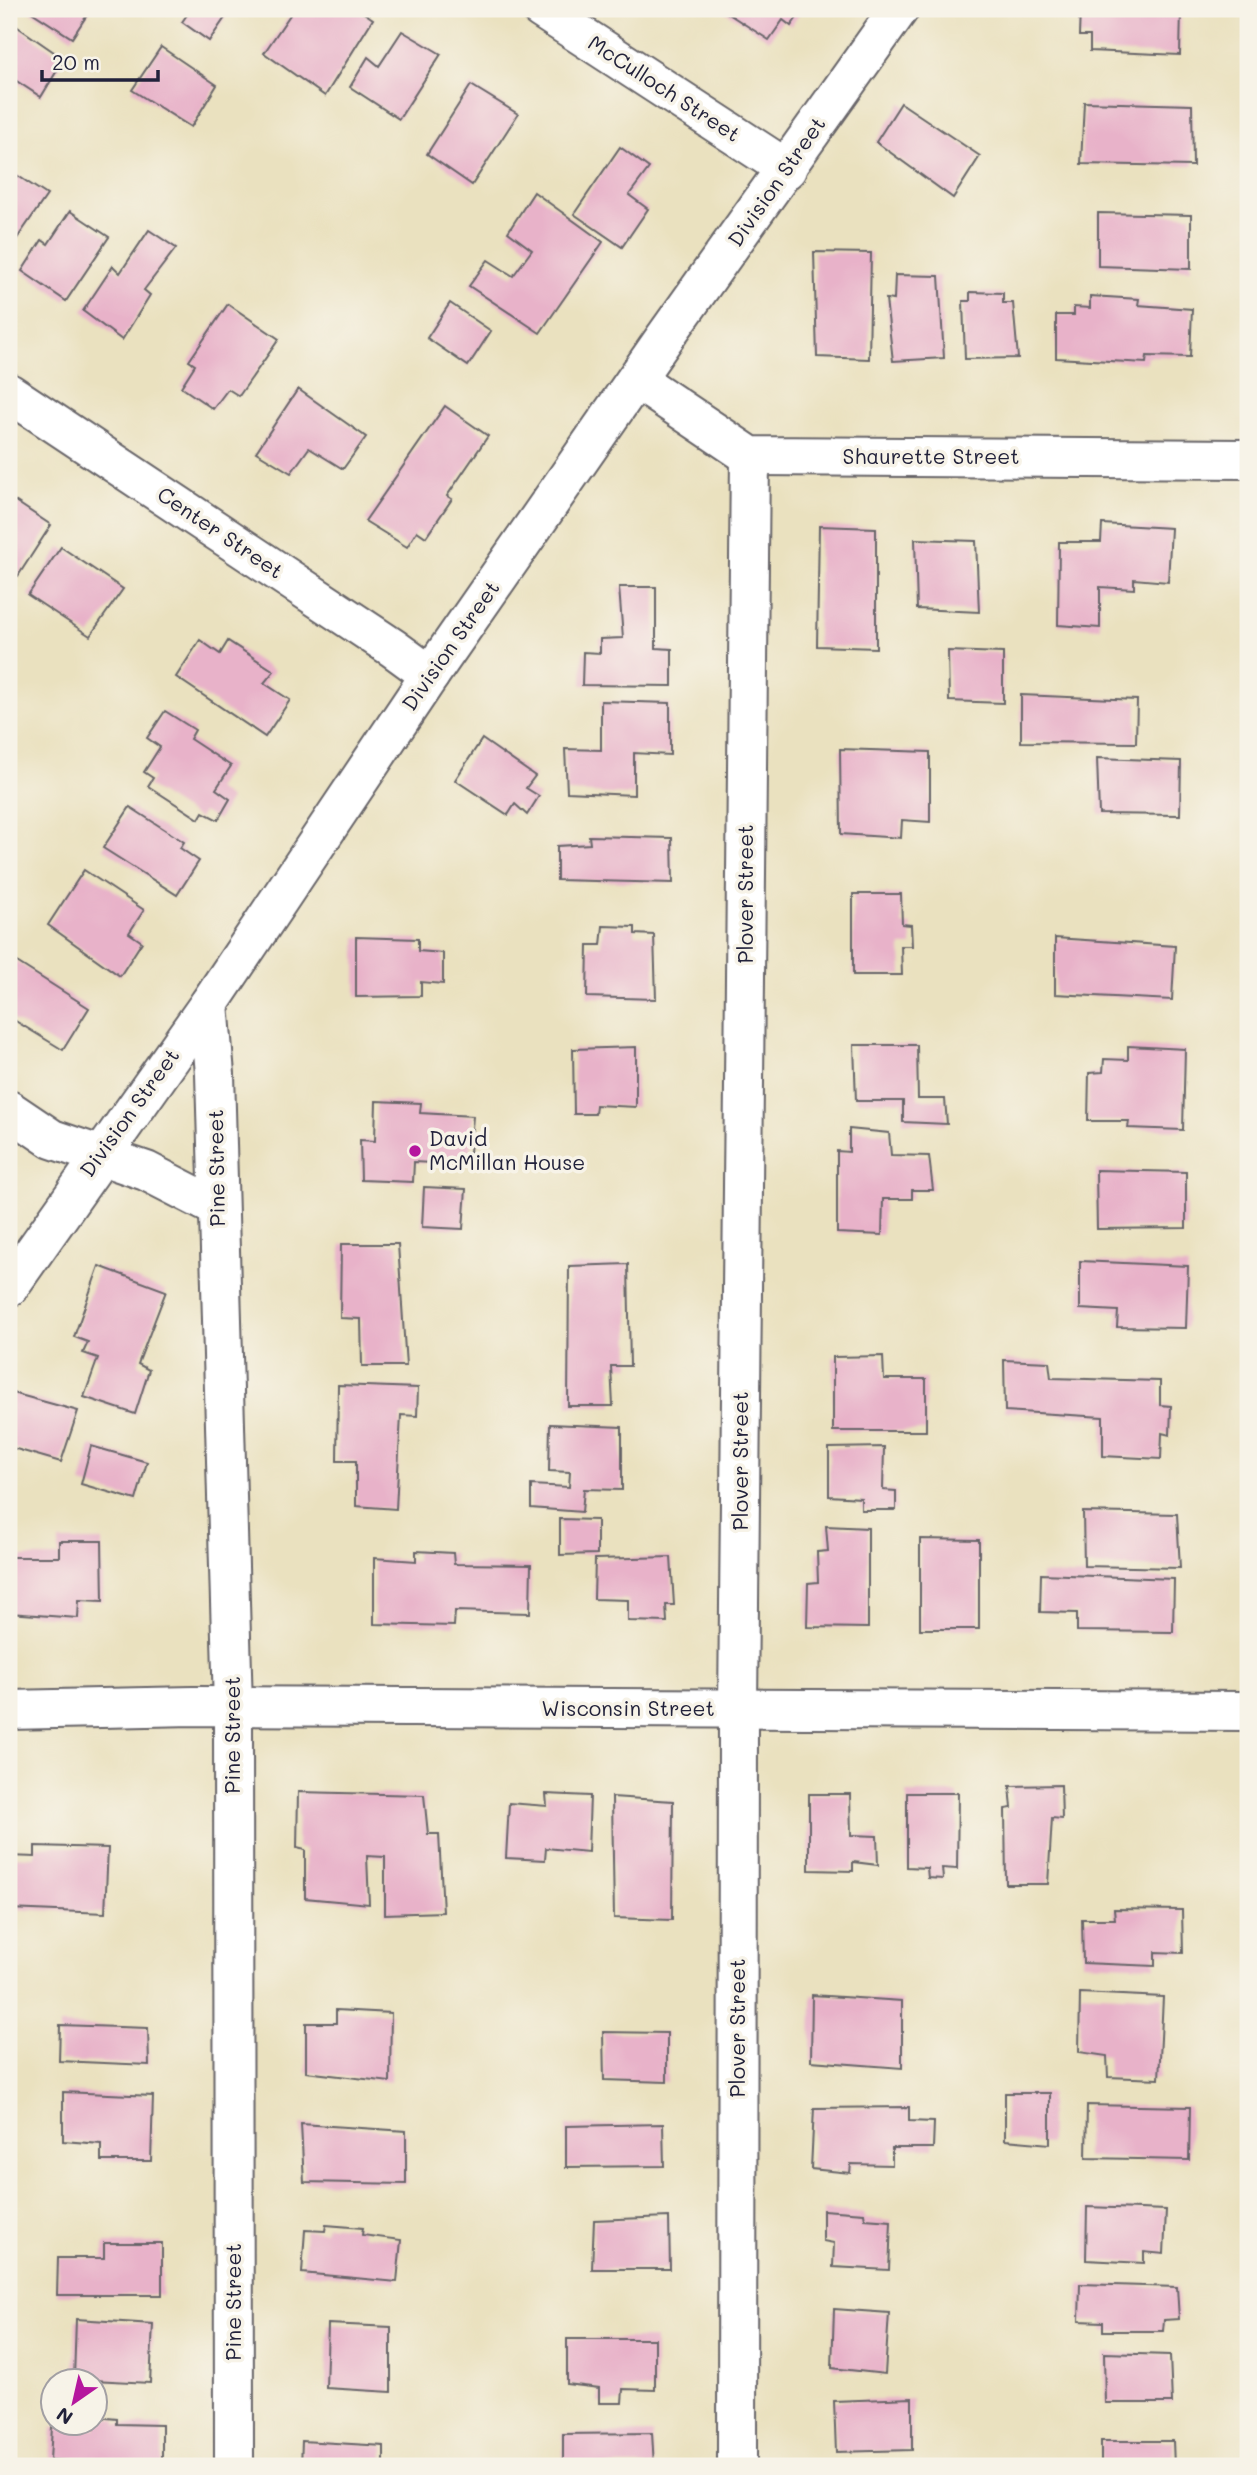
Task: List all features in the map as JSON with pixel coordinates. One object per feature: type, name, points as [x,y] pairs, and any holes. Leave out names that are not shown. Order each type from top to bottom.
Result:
[{"type":"street","name":"McCulloch Street","points":[[541,9],[786,169]]},
{"type":"street","name":"Division Street","points":[[9,1287],[209,1004],[430,675],[899,9]]},
{"type":"street","points":[[637,380],[750,456]]},
{"type":"street","name":"Center Street","points":[[9,393],[430,675]]},
{"type":"street","name":"Shaurette Street","points":[[750,456],[1248,458]]},
{"type":"street","name":"Plover Street","points":[[737,2466],[738,1709],[750,456]]},
{"type":"street","name":"Pine Street","points":[[209,1004],[215,1074],[233,1707],[234,2466]]},
{"type":"street","points":[[9,1110],[52,1139],[146,1171],[218,1208]]},
{"type":"street","name":"Wisconsin Street","points":[[9,1710],[233,1707],[1248,1711]]},
{"type":"building","points":[[27,9],[91,9],[72,38]]},
{"type":"building","points":[[191,9],[231,9],[209,41],[182,22]]},
{"type":"building","points":[[294,9],[358,9],[373,19],[325,96],[264,53]]},
{"type":"building","points":[[721,9],[803,9],[791,26],[783,20],[769,40]]},
{"type":"building","points":[[1080,9],[1181,9],[1180,55],[1090,51],[1090,36],[1079,36]]},
{"type":"building","points":[[9,21],[64,59],[41,97],[9,76]]},
{"type":"building","points":[[402,31],[441,54],[399,119],[350,87],[368,57],[379,66]]},
{"type":"building","points":[[161,47],[217,85],[191,127],[132,90]]},
{"type":"building","points":[[471,85],[518,114],[472,185],[427,154]]},
{"type":"building","points":[[1084,102],[1192,105],[1193,166],[1081,164]]},
{"type":"building","points":[[901,103],[980,156],[953,198],[876,142]]},
{"type":"building","points":[[620,147],[649,168],[629,195],[648,209],[622,247],[574,214]]},
{"type":"building","points":[[9,170],[47,195],[9,250]]},
{"type":"building","points":[[534,192],[603,242],[540,333],[469,286],[488,260],[513,276],[532,250],[508,232]]},
{"type":"building","points":[[70,211],[109,237],[66,301],[22,271],[42,240],[48,244]]},
{"type":"building","points":[[1098,213],[1191,215],[1191,269],[1098,266]]},
{"type":"building","points":[[149,230],[176,248],[144,290],[150,295],[122,340],[83,311],[113,266],[120,273]]},
{"type":"building","points":[[814,252],[871,253],[869,359],[817,357]]},
{"type":"building","points":[[895,275],[939,276],[944,358],[893,361],[886,299],[894,300]]},
{"type":"building","points":[[970,292],[1003,293],[1003,303],[1013,303],[1018,358],[965,359],[963,301],[970,301]]},
{"type":"building","points":[[1090,296],[1139,299],[1138,305],[1192,309],[1190,357],[1147,356],[1146,363],[1056,358],[1056,315],[1074,315],[1074,307],[1090,308]]},
{"type":"building","points":[[450,303],[491,331],[468,366],[427,338]]},
{"type":"building","points":[[228,304],[279,339],[239,396],[228,389],[213,409],[181,387],[195,365],[189,361]]},
{"type":"building","points":[[298,389],[366,437],[343,469],[309,448],[291,473],[256,452]]},
{"type":"building","points":[[445,406],[488,436],[447,496],[452,499],[426,537],[417,531],[407,547],[365,521]]},
{"type":"building","points":[[9,497],[51,525],[18,576],[9,571]]},
{"type":"building","points":[[1102,524],[1171,528],[1168,582],[1134,579],[1134,589],[1100,587],[1100,628],[1058,625],[1059,542],[1101,542]]},
{"type":"building","points":[[819,526],[876,528],[876,648],[817,646]]},
{"type":"building","points":[[915,539],[976,541],[979,612],[917,609]]},
{"type":"building","points":[[61,547],[123,589],[90,636],[28,595]]},
{"type":"building","points":[[619,587],[656,587],[656,648],[672,649],[672,686],[582,685],[583,652],[600,653],[600,639],[623,638]]},
{"type":"building","points":[[200,640],[220,654],[228,641],[274,671],[264,683],[290,700],[265,737],[176,677]]},
{"type":"building","points":[[948,651],[1003,653],[1003,703],[949,701]]},
{"type":"building","points":[[1021,695],[1137,700],[1136,743],[1021,742]]},
{"type":"building","points":[[601,701],[670,703],[670,755],[634,753],[634,795],[567,792],[565,749],[601,750]]},
{"type":"building","points":[[165,711],[195,730],[190,739],[231,766],[216,789],[230,799],[218,820],[203,812],[199,819],[148,786],[153,778],[144,772],[160,747],[147,738]]},
{"type":"building","points":[[482,739],[535,776],[526,788],[539,796],[527,815],[515,804],[508,815],[455,780]]},
{"type":"building","points":[[840,749],[930,752],[930,822],[902,820],[901,838],[841,834]]},
{"type":"building","points":[[1097,758],[1181,761],[1180,815],[1099,814]]},
{"type":"building","points":[[130,807],[184,842],[180,848],[199,861],[177,895],[103,848]]},
{"type":"building","points":[[589,836],[672,838],[673,883],[557,880],[557,846],[590,844]]},
{"type":"building","points":[[84,870],[144,910],[129,933],[142,942],[120,976],[48,925]]},
{"type":"building","points":[[853,894],[901,894],[902,924],[911,925],[912,946],[901,946],[902,975],[853,975]]},
{"type":"building","points":[[603,926],[635,927],[635,934],[654,935],[656,999],[587,997],[588,945],[601,945]]},
{"type":"building","points":[[356,937],[418,939],[418,951],[443,953],[443,984],[421,982],[421,996],[356,997]]},
{"type":"building","points":[[1055,938],[1175,946],[1172,1000],[1055,994]]},
{"type":"building","points":[[9,957],[89,1008],[63,1050],[9,1017]]},
{"type":"building","points":[[854,1045],[917,1045],[918,1099],[945,1099],[947,1124],[903,1122],[903,1101],[856,1101]]},
{"type":"building","points":[[1128,1046],[1185,1049],[1183,1130],[1128,1128],[1129,1121],[1088,1121],[1089,1073],[1103,1072],[1104,1059],[1128,1060]]},
{"type":"building","points":[[636,1047],[636,1107],[596,1105],[595,1114],[574,1114],[573,1049]]},
{"type":"building","name":"David McMillan House","points":[[376,1101],[421,1103],[420,1113],[473,1116],[469,1165],[414,1162],[413,1182],[361,1180],[360,1140],[375,1141]]},
{"type":"building","points":[[849,1129],[889,1133],[891,1155],[929,1156],[933,1190],[912,1190],[912,1199],[883,1199],[882,1235],[837,1233],[837,1151],[849,1152]]},
{"type":"building","points":[[1096,1170],[1186,1172],[1186,1228],[1097,1229]]},
{"type":"building","points":[[424,1187],[466,1189],[463,1229],[422,1227]]},
{"type":"building","points":[[341,1244],[398,1244],[406,1366],[362,1366],[361,1319],[340,1318]]},
{"type":"building","points":[[1080,1261],[1188,1266],[1186,1328],[1117,1327],[1118,1311],[1080,1309]]},
{"type":"building","points":[[628,1264],[630,1366],[611,1366],[613,1406],[568,1406],[569,1266]]},
{"type":"building","points":[[99,1266],[166,1291],[138,1364],[149,1370],[135,1414],[84,1397],[98,1358],[83,1353],[88,1342],[74,1337]]},
{"type":"building","points":[[883,1356],[884,1379],[926,1379],[926,1431],[833,1431],[833,1357]]},
{"type":"building","points":[[1004,1360],[1049,1362],[1051,1378],[1160,1381],[1160,1405],[1171,1406],[1170,1435],[1162,1433],[1161,1459],[1103,1456],[1103,1417],[1005,1411]]},
{"type":"building","points":[[338,1385],[418,1388],[417,1416],[401,1415],[396,1509],[356,1506],[356,1461],[337,1461]]},
{"type":"building","points":[[9,1392],[78,1411],[61,1462],[9,1447]]},
{"type":"building","points":[[550,1424],[622,1427],[622,1490],[584,1489],[582,1512],[531,1508],[531,1485],[569,1487],[570,1472],[549,1471]]},
{"type":"building","points":[[91,1446],[147,1462],[136,1500],[81,1484]]},
{"type":"building","points":[[884,1447],[883,1490],[896,1491],[896,1510],[861,1510],[861,1498],[829,1496],[829,1448]]},
{"type":"building","points":[[1083,1512],[1177,1514],[1180,1568],[1084,1566]]},
{"type":"building","points":[[560,1519],[597,1520],[597,1554],[560,1555]]},
{"type":"building","points":[[826,1526],[868,1528],[868,1628],[807,1627],[808,1583],[818,1582],[817,1552],[828,1551]]},
{"type":"building","points":[[920,1539],[979,1540],[979,1629],[920,1629]]},
{"type":"building","points":[[59,1541],[102,1541],[103,1601],[79,1600],[78,1618],[9,1613],[9,1557],[59,1557]]},
{"type":"building","points":[[416,1551],[453,1553],[454,1564],[531,1565],[530,1613],[455,1611],[454,1626],[374,1624],[374,1558],[416,1561]]},
{"type":"building","points":[[671,1557],[674,1605],[666,1605],[667,1622],[628,1621],[628,1600],[594,1599],[595,1559]]},
{"type":"building","points":[[1041,1574],[1174,1579],[1173,1632],[1077,1631],[1077,1613],[1040,1612]]},
{"type":"building","points":[[1061,1785],[1062,1819],[1052,1818],[1048,1884],[1006,1884],[1005,1809],[1012,1808],[1010,1786]]},
{"type":"building","points":[[298,1792],[424,1795],[428,1834],[439,1834],[443,1912],[385,1914],[385,1857],[367,1856],[369,1904],[305,1898],[305,1850],[297,1848]]},
{"type":"building","points":[[907,1793],[958,1793],[957,1869],[942,1868],[943,1879],[928,1878],[927,1868],[907,1867]]},
{"type":"building","points":[[546,1794],[590,1796],[588,1852],[546,1848],[545,1860],[506,1858],[509,1803],[547,1806]]},
{"type":"building","points":[[809,1794],[850,1794],[851,1835],[877,1836],[878,1865],[853,1862],[853,1871],[809,1870]]},
{"type":"building","points":[[612,1797],[673,1801],[672,1920],[614,1918]]},
{"type":"building","points":[[35,1846],[108,1848],[105,1913],[9,1909],[9,1856],[35,1857]]},
{"type":"building","points":[[1114,1909],[1182,1910],[1183,1953],[1155,1952],[1155,1966],[1083,1963],[1082,1919],[1115,1919]]},
{"type":"building","points":[[1080,1993],[1163,1997],[1159,2079],[1108,2077],[1107,2056],[1079,2052]]},
{"type":"building","points":[[812,1995],[902,2001],[902,2068],[811,2061]]},
{"type":"building","points":[[336,2010],[391,2013],[390,2082],[306,2072],[306,2023],[336,2023]]},
{"type":"building","points":[[60,2025],[148,2028],[149,2065],[59,2061]]},
{"type":"building","points":[[603,2032],[667,2033],[667,2082],[604,2080]]},
{"type":"building","points":[[63,2092],[153,2096],[151,2161],[101,2161],[101,2144],[63,2141]]},
{"type":"building","points":[[1005,2093],[1050,2093],[1050,2144],[1005,2140]]},
{"type":"building","points":[[1087,2105],[1190,2107],[1189,2160],[1086,2158]]},
{"type":"building","points":[[909,2107],[909,2121],[934,2122],[933,2148],[892,2148],[892,2165],[851,2164],[850,2173],[811,2169],[814,2108]]},
{"type":"building","points":[[301,2124],[406,2131],[406,2184],[304,2182]]},
{"type":"building","points":[[663,2124],[664,2166],[566,2167],[566,2126]]},
{"type":"building","points":[[1087,2207],[1166,2210],[1164,2254],[1144,2252],[1144,2263],[1086,2260]]},
{"type":"building","points":[[823,2210],[864,2213],[865,2219],[891,2221],[889,2270],[833,2267],[834,2243],[823,2241]]},
{"type":"building","points":[[669,2217],[670,2269],[592,2269],[594,2220]]},
{"type":"building","points":[[326,2225],[363,2228],[362,2235],[401,2240],[397,2282],[302,2273],[305,2230],[325,2231]]},
{"type":"building","points":[[104,2243],[162,2243],[162,2295],[57,2295],[58,2258],[104,2258]]},
{"type":"building","points":[[1080,2284],[1177,2287],[1179,2319],[1164,2320],[1163,2331],[1103,2331],[1103,2322],[1079,2321]]},
{"type":"building","points":[[834,2309],[889,2313],[885,2374],[832,2368]]},
{"type":"building","points":[[76,2319],[153,2324],[150,2383],[108,2381],[108,2366],[74,2366]]},
{"type":"building","points":[[328,2324],[391,2327],[391,2392],[326,2388]]},
{"type":"building","points":[[567,2339],[655,2339],[655,2390],[623,2389],[622,2403],[599,2403],[599,2388],[567,2384]]},
{"type":"building","points":[[1104,2353],[1170,2355],[1172,2403],[1105,2403]]},
{"type":"building","points":[[912,2398],[912,2450],[836,2452],[834,2401]]},
{"type":"building","points":[[108,2418],[117,2419],[117,2424],[162,2425],[162,2466],[50,2460],[51,2436],[108,2436]]},
{"type":"building","points":[[652,2433],[654,2466],[563,2466],[563,2434]]},
{"type":"building","points":[[302,2441],[384,2446],[384,2466],[301,2466]]},
{"type":"building","points":[[1101,2441],[1173,2441],[1174,2466],[1101,2466]]},
{"type":"place","name":"David McMillan House","points":[[415,1151]]}]
